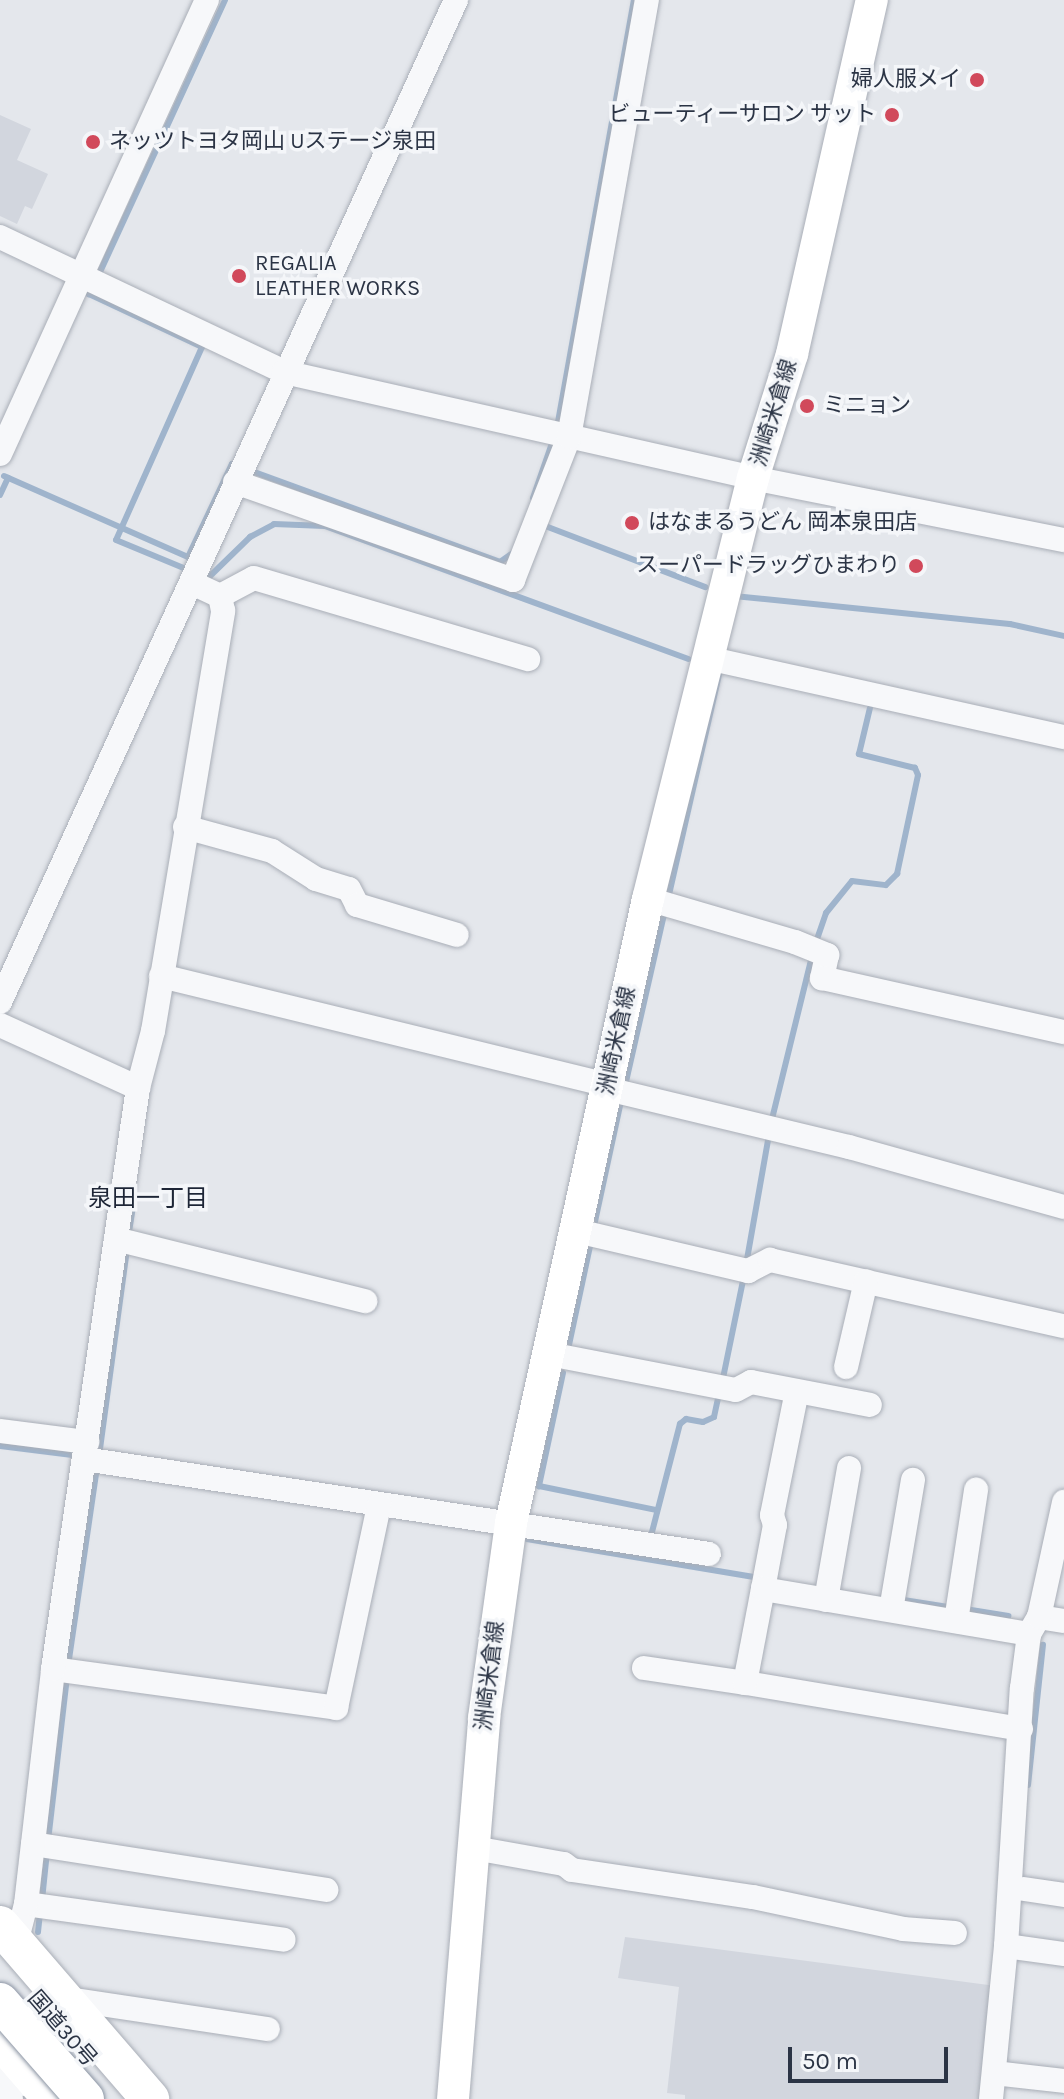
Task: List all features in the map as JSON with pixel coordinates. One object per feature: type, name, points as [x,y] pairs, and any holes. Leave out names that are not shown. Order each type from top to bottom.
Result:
[{"type":"highway","points":[[20,1924],[67,1999],[150,2099]]},
{"type":"highway","name":"国道30号","points":[[20,1924],[123,2099]]},
{"type":"highway","name":"国道30号","points":[[0,2002],[88,2099]]},
{"type":"highway","points":[[0,2039],[36,2095]]},
{"type":"main road","name":"洲崎米倉線","points":[[453,2099],[484,1718],[511,1523],[577,1231],[661,902],[707,658],[753,478],[792,354],[872,0]]},
{"type":"street","points":[[0,454],[207,0]]},
{"type":"street","points":[[0,1002],[195,576],[284,372],[456,0]]},
{"type":"street","points":[[239,472],[513,580],[569,437],[647,0]]},
{"type":"street","points":[[0,237],[284,372],[753,478],[1064,540]]},
{"type":"street","points":[[195,576],[227,591]]},
{"type":"street","points":[[227,591],[254,578],[528,659]]},
{"type":"street","points":[[227,591],[167,978],[138,1088],[124,1241],[89,1455],[42,1846],[20,1924],[284,1940]]},
{"type":"street","points":[[707,658],[1064,737]]},
{"type":"street","points":[[192,828],[272,851],[316,879],[349,889],[357,905],[457,935]]},
{"type":"street","points":[[661,902],[827,955],[822,978],[1064,1032]]},
{"type":"street","points":[[167,978],[770,1128],[1064,1207]]},
{"type":"street","points":[[0,1025],[138,1088]]},
{"type":"street","points":[[577,1231],[745,1270],[770,1260],[1064,1326]]},
{"type":"street","points":[[124,1241],[365,1301]]},
{"type":"street","points":[[846,1367],[866,1281]]},
{"type":"street","points":[[549,1354],[736,1390],[751,1382],[870,1405]]},
{"type":"street","points":[[745,1683],[775,1525],[772,1515],[797,1391]]},
{"type":"street","points":[[0,1431],[89,1455],[378,1511],[511,1523],[709,1554]]},
{"type":"street","points":[[828,1593],[849,1468]]},
{"type":"street","points":[[892,1603],[913,1480]]},
{"type":"street","points":[[958,1611],[976,1490]]},
{"type":"street","points":[[991,2099],[999,2074],[1011,1947],[1021,1729],[1034,1625],[1056,1568],[1064,1502]]},
{"type":"street","points":[[62,1671],[336,1708],[378,1511]]},
{"type":"street","points":[[765,1582],[1034,1625],[1064,1621]]},
{"type":"street","points":[[644,1668],[1021,1729]]},
{"type":"street","points":[[42,1846],[326,1890]]},
{"type":"street","points":[[474,1848],[564,1864],[572,1870],[753,1897],[903,1929],[955,1933]]},
{"type":"street","points":[[1024,1889],[1064,1895]]},
{"type":"street","points":[[1011,1947],[1064,1954]]},
{"type":"street","points":[[67,1999],[268,2029]]},
{"type":"street","points":[[999,2074],[1064,2081]]},
{"type":"street","points":[[0,2079],[36,2095]]},
{"type":"street","points":[[0,2097],[36,2095],[88,2099]]},
{"type":"shaded area","points":[[0,115],[31,129],[17,160],[48,174],[32,209],[25,206],[17,224],[0,216]]},
{"type":"shaded area","points":[[625,1937],[996,1986],[985,2099],[685,2099],[685,2095],[667,2093],[679,1987],[618,1978]]},
{"type":"waterway","points":[[100,272],[225,0]]},
{"type":"waterway","points":[[558,422],[634,0]]},
{"type":"waterway","points":[[91,291],[89,294],[202,347],[116,540],[191,571]]},
{"type":"waterway","points":[[533,498],[552,443]]},
{"type":"waterway","points":[[4,476],[188,557],[232,464],[238,466]]},
{"type":"waterway","points":[[249,470],[500,562],[513,553]]},
{"type":"waterway","points":[[0,495],[8,478]]},
{"type":"waterway","points":[[208,578],[250,537],[274,524],[325,526],[688,659]]},
{"type":"waterway","points":[[540,524],[705,587]]},
{"type":"waterway","points":[[734,596],[1010,624],[1064,636]]},
{"type":"waterway","points":[[668,899],[720,670]]},
{"type":"waterway","points":[[815,945],[826,913],[852,881],[886,885],[897,874],[918,775],[915,768],[859,754],[870,708]]},
{"type":"waterway","points":[[625,1086],[665,910]]},
{"type":"waterway","points":[[771,1123],[812,956]]},
{"type":"waterway","points":[[594,1226],[622,1097]]},
{"type":"waterway","points":[[746,1265],[769,1134]]},
{"type":"waterway","points":[[128,1238],[133,1206]]},
{"type":"waterway","points":[[569,1345],[590,1246]]},
{"type":"waterway","points":[[99,1456],[127,1249]]},
{"type":"waterway","points":[[722,1383],[744,1276]]},
{"type":"waterway","points":[[563,1373],[539,1486],[656,1510]]},
{"type":"waterway","points":[[652,1532],[680,1424],[686,1419],[703,1422],[714,1417],[719,1394]]},
{"type":"waterway","points":[[0,1446],[80,1456]]},
{"type":"waterway","points":[[68,1666],[97,1467]]},
{"type":"waterway","points":[[527,1539],[760,1578]]},
{"type":"waterway","points":[[897,1599],[954,1608]]},
{"type":"waterway","points":[[965,1609],[1008,1616]]},
{"type":"waterway","points":[[1028,1785],[1043,1645]]},
{"type":"waterway","points":[[48,1841],[67,1677]]},
{"type":"waterway","points":[[42,1900],[47,1852]]},
{"type":"waterway","points":[[38,1932],[40,1912]]},
{"type":"place","name":"婦人服メイ","points":[[977,80]]},
{"type":"place","name":"ビューティーサロン サット","points":[[892,115]]},
{"type":"place","name":"ネッツトヨタ岡山 Uステージ泉田","points":[[93,142]]},
{"type":"place","name":"REGALIA LEATHER WORKS","points":[[239,276]]},
{"type":"place","name":"ミニョン","points":[[807,406]]},
{"type":"place","name":"はなまるうどん 岡本泉田店","points":[[632,523]]},
{"type":"place","name":"スーパードラッグひまわり","points":[[916,566]]},
{"type":"district","name":"泉田一丁目","points":[[148,1199]]}]
